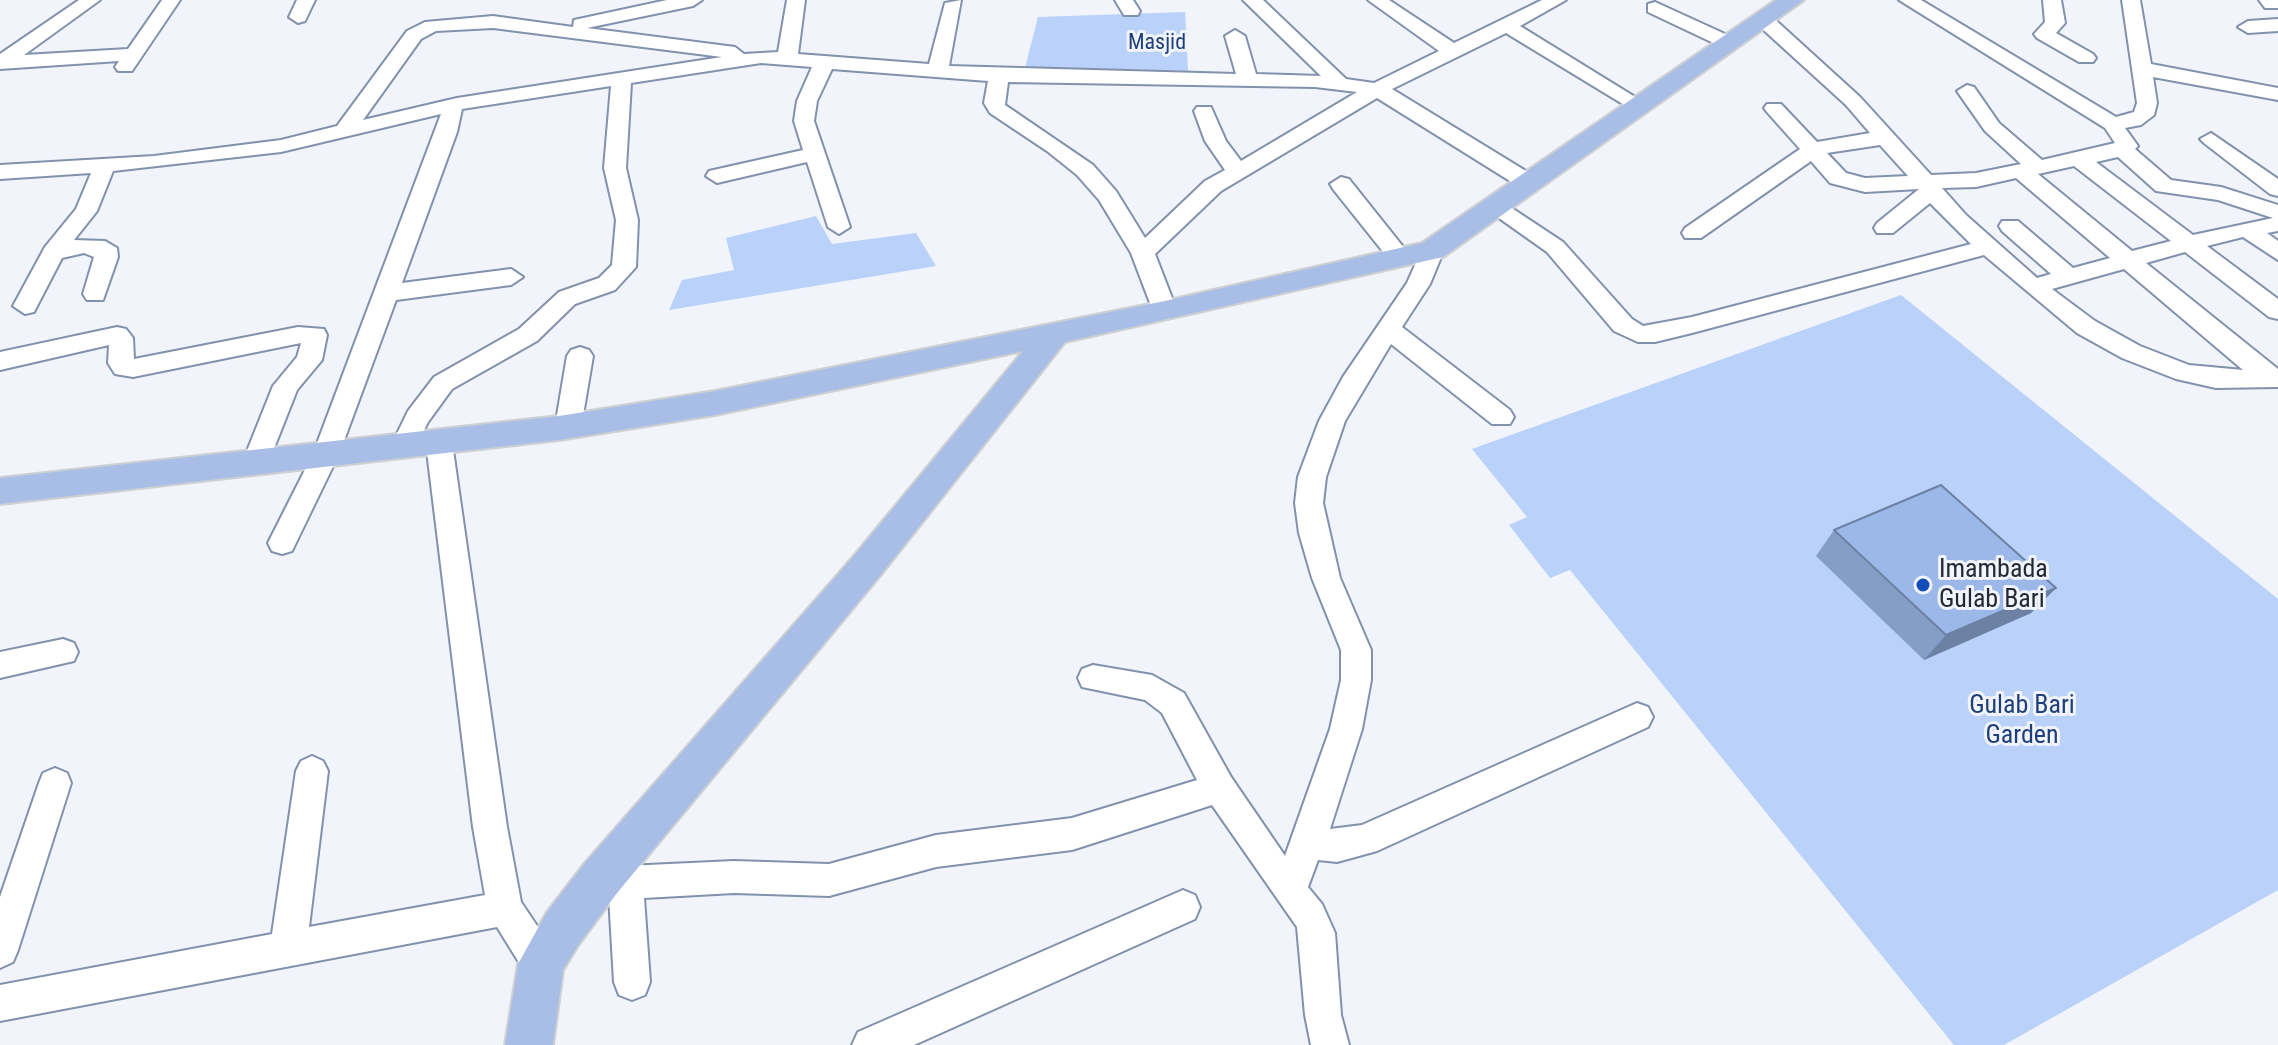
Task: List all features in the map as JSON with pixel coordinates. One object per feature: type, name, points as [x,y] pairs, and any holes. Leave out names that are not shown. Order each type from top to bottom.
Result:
[{"type":"main road","points":[[0,491],[439,443],[568,427],[715,403],[1165,311],[1432,250],[1526,181],[1792,0]]},
{"type":"main road","points":[[529,1045],[541,964],[613,880],[1055,333]]},
{"type":"street","points":[[91,0],[0,63],[134,54]]},
{"type":"street","points":[[122,71],[171,0]]},
{"type":"street","points":[[557,28],[693,0]]},
{"type":"street","points":[[787,59],[796,0]]},
{"type":"street","points":[[1252,0],[1283,26],[1337,81]]},
{"type":"street","points":[[1377,0],[1452,51]]},
{"type":"street","points":[[1143,253],[1195,200],[1237,171],[1377,89],[1557,0]]},
{"type":"street","points":[[2052,0],[2055,23],[2044,34],[2086,58]]},
{"type":"street","points":[[2112,124],[2134,121],[2144,115],[2147,89],[2131,0]]},
{"type":"street","points":[[938,70],[959,1]]},
{"type":"street","points":[[1774,108],[1830,171],[1850,183],[1928,187],[2030,170],[2122,149],[2127,141],[2112,124],[1915,1]]},
{"type":"street","points":[[429,5],[438,25]]},
{"type":"street","points":[[1655,8],[1729,43]]},
{"type":"street","points":[[1764,20],[1814,63],[1987,247],[2033,287],[2098,335],[2155,362],[2216,379],[2275,378]]},
{"type":"street","points":[[345,130],[414,35],[438,25],[493,22],[761,57],[999,76],[1337,81],[1377,89],[1526,181]]},
{"type":"street","points":[[1506,25],[1638,105]]},
{"type":"street","points":[[2248,27],[2278,25]]},
{"type":"street","points":[[0,36],[44,35]]},
{"type":"street","points":[[1235,36],[1248,80]]},
{"type":"street","points":[[0,172],[105,165],[281,146],[453,105],[761,57]]},
{"type":"street","points":[[825,61],[803,112],[839,227]]},
{"type":"street","points":[[2144,69],[2278,94]]},
{"type":"street","points":[[999,76],[994,103],[997,109],[1085,170],[1108,196],[1143,253],[1165,311]]},
{"type":"street","points":[[404,446],[417,418],[443,383],[528,335],[567,298],[607,284],[624,267],[627,220],[615,168],[621,81]]},
{"type":"street","points":[[1967,91],[1992,127],[2030,170],[2128,260],[2275,378]]},
{"type":"street","points":[[282,543],[326,454],[447,132],[453,105]]},
{"type":"street","points":[[1204,111],[1216,141],[1237,171]]},
{"type":"street","points":[[1693,233],[1812,150],[1840,143],[1887,138]]},
{"type":"street","points":[[2211,139],[2278,189]]},
{"type":"street","points":[[2122,149],[2164,186],[2221,194],[2278,212]]},
{"type":"street","points":[[717,176],[815,154]]},
{"type":"street","points":[[2078,159],[2278,311]]},
{"type":"street","points":[[25,306],[53,252],[86,211],[105,165]]},
{"type":"street","points":[[1341,184],[1400,258]]},
{"type":"street","points":[[1885,228],[1928,187]]},
{"type":"street","points":[[1493,206],[1555,247],[1623,325],[1638,334],[1692,325],[1987,247]]},
{"type":"street","points":[[2033,287],[2188,243],[2278,224]]},
{"type":"street","points":[[2010,226],[2068,276]]},
{"type":"street","points":[[2247,229],[2278,253]]},
{"type":"street","points":[[53,252],[84,246],[105,248],[106,257],[95,294]]},
{"type":"street","points":[[1289,891],[1346,729],[1356,680],[1356,650],[1326,578],[1313,533],[1309,503],[1312,477],[1332,421],[1418,284],[1432,250]]},
{"type":"street","points":[[387,293],[511,277]]},
{"type":"street","points":[[1388,329],[1501,417]]},
{"type":"street","points":[[0,361],[117,335],[121,338],[121,363],[124,368],[133,368],[298,335],[315,335],[309,360],[286,386],[256,461]]},
{"type":"street","points":[[568,427],[580,356]]},
{"type":"street","points":[[439,443],[488,812],[505,908],[541,964]]},
{"type":"street","points":[[0,665],[63,652]]},
{"type":"street","points":[[1093,678],[1152,688],[1164,693],[1173,703],[1219,788],[1289,891],[1310,916],[1317,933],[1323,1015],[1330,1045]]},
{"type":"street","points":[[1307,843],[1337,846],[1379,835],[1637,717]]},
{"type":"street","points":[[288,949],[312,771]]},
{"type":"street","points":[[0,950],[55,783]]},
{"type":"street","points":[[632,982],[613,880],[745,877],[829,880],[947,849],[1072,834],[1219,788]]},
{"type":"street","points":[[871,1045],[1183,907]]},
{"type":"street","points":[[0,1003],[505,908]]},
{"type":"green space","name":"Masjid","points":[[1185,12],[1188,71],[1025,68],[1038,17]]},
{"type":"green space","points":[[816,216],[832,244],[916,233],[936,266],[669,310],[682,280],[734,270],[726,238]]},
{"type":"green space","name":"Gulab Bari Garden","points":[[1901,295],[2278,599],[2278,890],[2004,1045],[1954,1045],[1570,570],[1550,578],[1509,525],[1527,517],[1472,449]]},
{"type":"building","name":"Imambada Gulab Bari","points":[[1941,485],[2056,588],[1946,635],[1834,530]]},
{"type":"place","name":"Imambada Gulab Bari","points":[[1923,585]]}]
